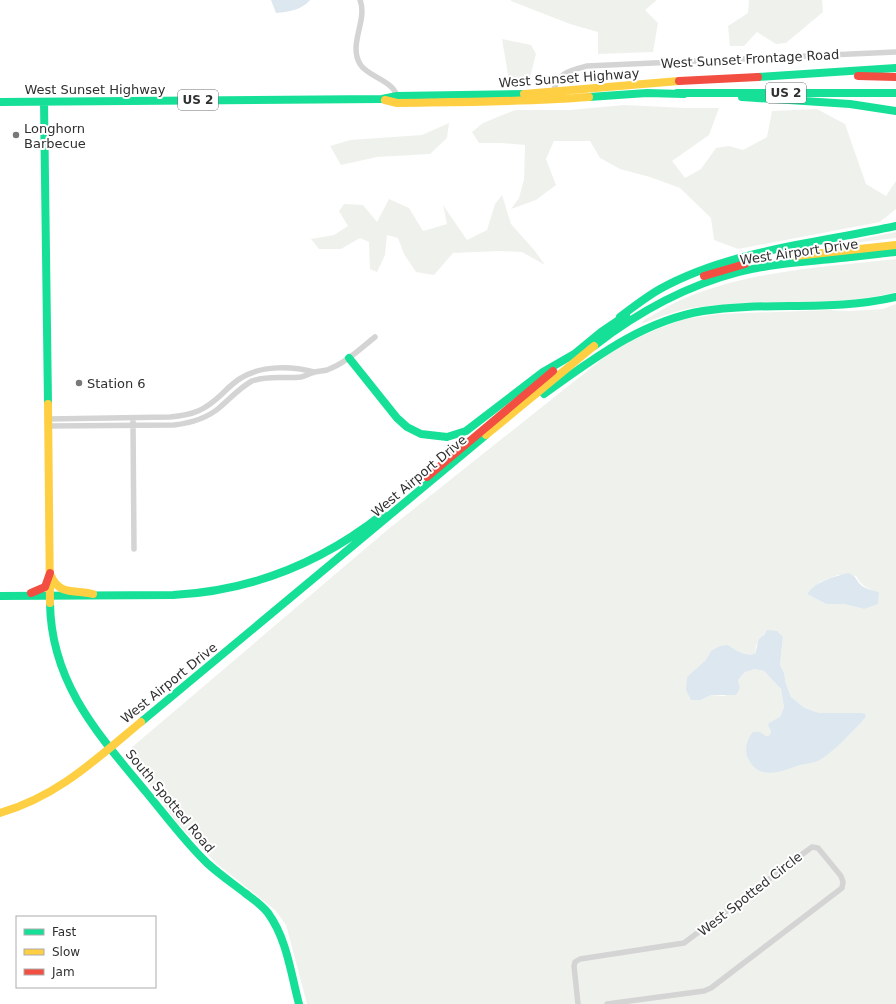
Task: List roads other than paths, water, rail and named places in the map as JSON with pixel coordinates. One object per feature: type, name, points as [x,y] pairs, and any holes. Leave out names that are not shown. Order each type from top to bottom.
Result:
[{"type":"main road","points":[[758,77],[896,68]]},
{"type":"main road","name":"West Sunset Highway","points":[[0,102],[397,99],[483,102],[710,79],[758,77]]},
{"type":"main road","name":"US 2","points":[[758,77],[896,77]]},
{"type":"main road","name":"West Sunset Highway","points":[[554,96],[677,93]]},
{"type":"main road","points":[[677,93],[850,104],[896,111]]},
{"type":"main road","name":"US 2","points":[[677,93],[896,93]]},
{"type":"main road","name":"South Spotted Road","points":[[44,102],[50,596],[52,631],[62,672],[79,707],[109,747],[195,851],[218,872],[255,900],[267,912],[281,937],[299,1004]]},
{"type":"main road","points":[[615,322],[631,307],[652,294],[678,280],[705,269],[758,254],[896,226]]},
{"type":"main road","name":"West Airport Drive","points":[[0,596],[177,595],[221,590],[249,584],[270,577],[328,552],[377,519],[576,353],[615,322],[650,300],[678,286],[730,268],[772,260],[896,245]]},
{"type":"main road","name":"West Airport Drive","points":[[0,813],[18,808],[50,793],[73,778],[611,332],[650,307],[684,290],[721,277],[758,268],[896,252]]},
{"type":"main road","points":[[497,427],[608,348],[639,331],[668,319],[698,311],[870,303],[896,297]]},
{"type":"main road","points":[[349,358],[397,418],[407,427],[421,434],[447,437],[466,431],[543,372],[576,353]]},
{"type":"main road","points":[[50,573],[58,588],[80,591],[99,596]]},
{"type":"main road","points":[[22,596],[43,589],[48,582],[50,573]]},
{"type":"street","points":[[360,0],[362,18],[355,47],[360,64],[376,77],[387,82],[397,99]]},
{"type":"street","name":"West Sunset Frontage Road","points":[[554,96],[554,86],[559,77],[572,69],[587,66],[896,52]]},
{"type":"street","points":[[48,422],[133,425],[180,424],[202,419],[218,409],[240,388],[254,380],[274,377],[302,377],[314,372],[332,368],[349,358],[375,337]]},
{"type":"street","points":[[48,422],[181,416],[199,411],[212,403],[241,378],[252,373],[273,369],[302,369],[314,372]]},
{"type":"street","points":[[252,373],[254,380]]},
{"type":"street","points":[[199,411],[202,419]]},
{"type":"street","points":[[133,417],[134,549]]},
{"type":"street","name":"West Spotted Circle","points":[[578,1004],[574,966],[575,962],[580,959],[684,943],[812,847],[818,848],[840,876],[843,882],[842,888],[711,988],[704,991],[607,1004]]},
{"type":"place","name":"Longhorn Barbecue","points":[[16,135]]},
{"type":"place","name":"Station 6","points":[[79,383]]}]
